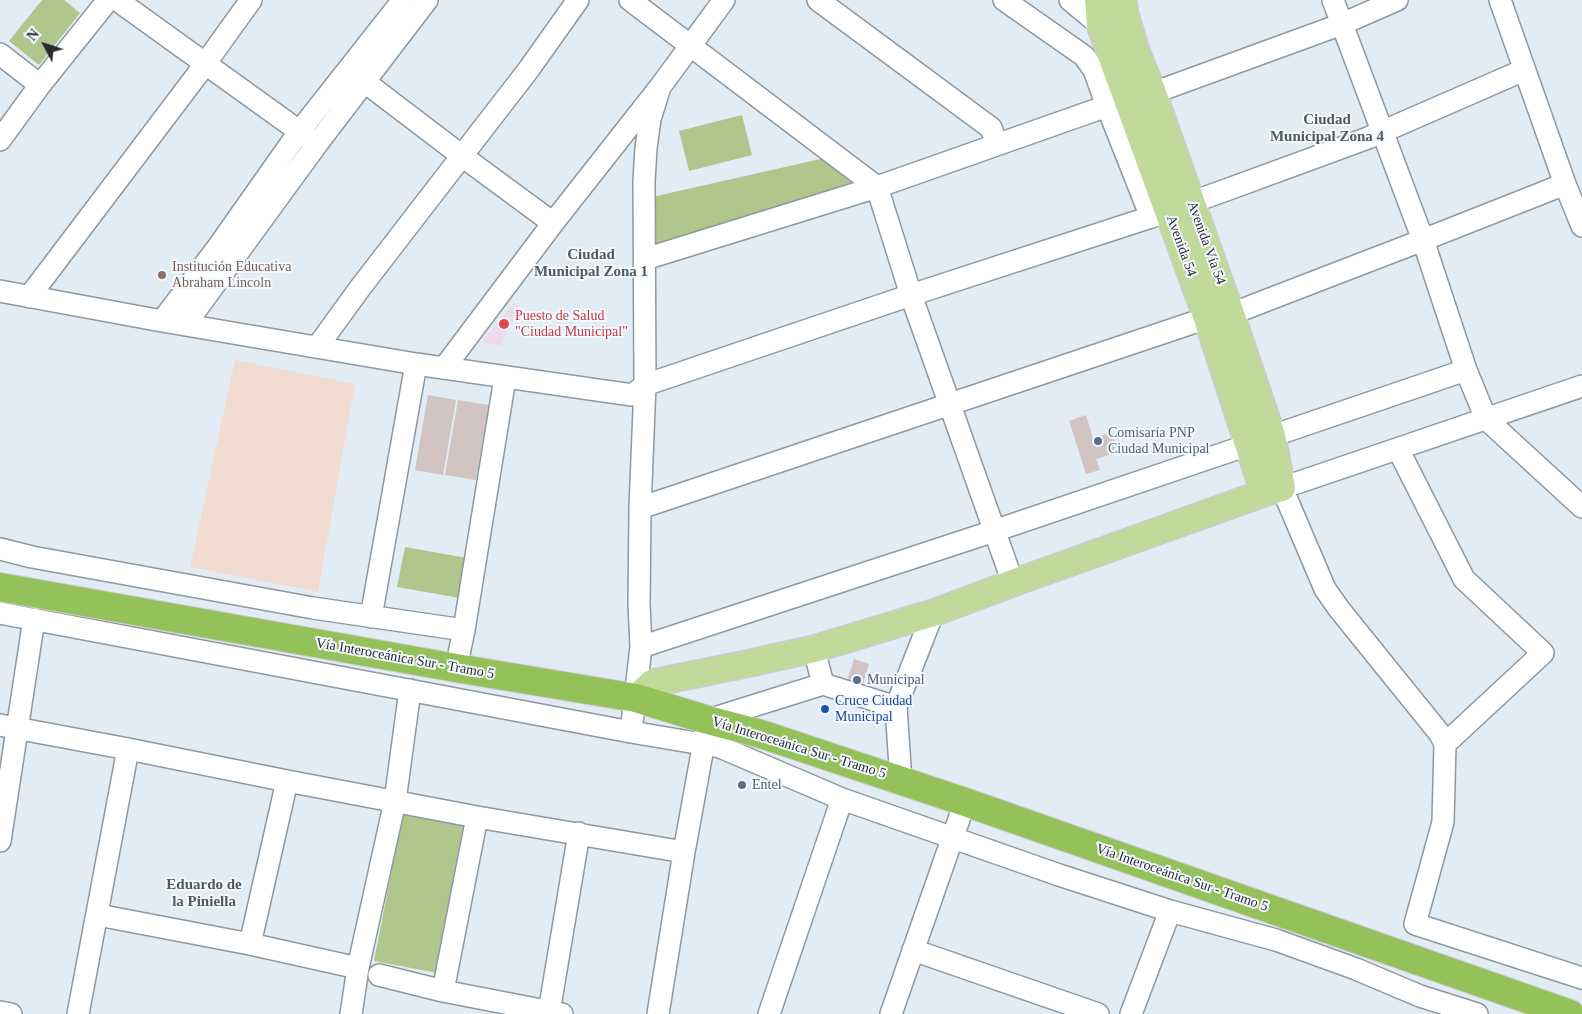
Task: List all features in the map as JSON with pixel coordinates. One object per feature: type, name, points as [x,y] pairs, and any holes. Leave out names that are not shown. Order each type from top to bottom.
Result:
[{"type":"highway","name":"Vía Interoceánica Sur - Tramo 5","points":[[0,587],[636,698],[706,733],[761,734],[965,802],[1570,1014]]},
{"type":"main road","name":"Avenida Vía 54","points":[[1123,0],[1124,14],[1130,34],[1153,93],[1170,210],[1219,316],[1260,441],[1273,490]]},
{"type":"main road","name":"Avenida 54","points":[[1099,12],[1170,210]]},
{"type":"main road","points":[[636,698],[652,683],[814,649],[933,613],[1273,490]]},
{"type":"street","points":[[0,140],[40,85],[108,0]]},
{"type":"street","points":[[117,0],[317,144]]},
{"type":"street","points":[[29,297],[251,0]]},
{"type":"street","points":[[162,321],[218,247],[299,132],[403,0]]},
{"type":"street","points":[[185,325],[317,144],[427,0]]},
{"type":"street","points":[[318,346],[360,288],[529,69],[578,0]]},
{"type":"street","points":[[630,0],[877,188],[911,295],[1013,583]]},
{"type":"street","points":[[444,368],[553,222],[660,87],[724,0]]},
{"type":"street","points":[[818,0],[991,128],[997,144]]},
{"type":"street","points":[[1004,0],[1084,56],[1094,70],[1107,106],[1170,210]]},
{"type":"street","points":[[1070,0],[1099,12]]},
{"type":"street","points":[[1333,0],[1423,240],[1466,370],[1486,419],[1582,507]]},
{"type":"street","points":[[1153,93],[1342,24],[1397,0]]},
{"type":"street","points":[[1500,0],[1565,184],[1582,226]]},
{"type":"street","points":[[0,54],[40,85]]},
{"type":"street","points":[[0,291],[162,321],[416,364],[632,395],[645,385],[1170,210],[1368,138],[1524,70]]},
{"type":"street","points":[[365,82],[553,222]]},
{"type":"street","points":[[631,732],[641,647],[639,604],[640,508],[645,385],[644,181],[650,120],[660,87]]},
{"type":"street","points":[[645,259],[877,188],[1107,106]]},
{"type":"street","points":[[640,508],[1219,316],[1423,240],[1565,184]]},
{"type":"street","points":[[371,617],[416,364]]},
{"type":"street","points":[[641,647],[994,531],[1466,370]]},
{"type":"street","points":[[456,668],[464,630],[505,378]]},
{"type":"street","points":[[1582,386],[1273,490],[1325,589],[1440,734],[1445,744],[1443,822],[1416,924],[1582,978]]},
{"type":"street","points":[[1398,449],[1464,580],[1543,653],[1445,744]]},
{"type":"street","points":[[0,549],[32,557],[284,603],[464,630]]},
{"type":"street","points":[[0,613],[631,732],[706,733],[824,684],[896,707]]},
{"type":"street","points":[[901,781],[896,707],[933,613]]},
{"type":"street","points":[[0,836],[8,726],[34,619]]},
{"type":"street","points":[[814,649],[824,684]]},
{"type":"street","points":[[351,1014],[358,968],[395,801],[410,690]]},
{"type":"street","points":[[8,726],[477,817],[684,852]]},
{"type":"street","points":[[706,733],[720,747],[842,799],[1059,875],[1170,911],[1276,940],[1356,969],[1420,996],[1476,1014]]},
{"type":"street","points":[[658,1014],[684,852],[706,733]]},
{"type":"street","points":[[78,1014],[128,749]]},
{"type":"street","points":[[250,944],[287,781]]},
{"type":"street","points":[[769,1014],[842,799]]},
{"type":"street","points":[[891,1014],[965,802]]},
{"type":"street","points":[[443,992],[477,817]]},
{"type":"street","points":[[379,976],[443,992],[555,1013],[579,833]]},
{"type":"street","points":[[1131,1014],[1170,911]]},
{"type":"street","points":[[98,915],[250,944],[358,968]]},
{"type":"street","points":[[914,950],[1098,1014]]},
{"type":"street","points":[[0,1012],[11,1014]]},
{"type":"shaded area","name":"Puesto de Salud \"Ciudad Municipal\"","points":[[514,303],[520,305],[501,346],[482,342]]},
{"type":"shaded area","points":[[235,360],[355,384],[318,592],[190,567]]},
{"type":"green space","points":[[42,0],[64,0],[80,13],[39,65],[9,41]]},
{"type":"green space","points":[[742,115],[752,155],[689,171],[679,131]]},
{"type":"green space","points":[[825,158],[855,178],[854,187],[727,226],[651,245],[652,197]]},
{"type":"green space","points":[[405,547],[467,558],[460,598],[397,587]]},
{"type":"green space","points":[[403,812],[466,824],[437,973],[374,961]]},
{"type":"building","points":[[428,395],[456,400],[443,475],[415,470]]},
{"type":"building","points":[[458,400],[489,405],[476,480],[445,475]]},
{"type":"building","points":[[1086,415],[1093,438],[1112,432],[1118,452],[1096,459],[1100,470],[1086,474],[1069,421]]},
{"type":"building","points":[[854,659],[869,664],[859,697],[843,693]]},
{"type":"place","name":"Institución Educativa Abraham Lincoln","points":[[162,275]]},
{"type":"place","name":"Puesto de Salud \"Ciudad Municipal\"","points":[[504,324]]},
{"type":"place","name":"Comisaría PNP Ciudad Municipal","points":[[1098,441]]},
{"type":"place","name":"Municipal","points":[[857,680]]},
{"type":"place","name":"Cruce Ciudad Municipal","points":[[825,709]]},
{"type":"place","name":"Entel","points":[[742,785]]},
{"type":"district","name":"Ciudad Municipal Zona 4","points":[[1327,128]]},
{"type":"district","name":"Ciudad Municipal Zona 1","points":[[591,264]]},
{"type":"district","name":"Eduardo de la Piniella","points":[[204,894]]}]
